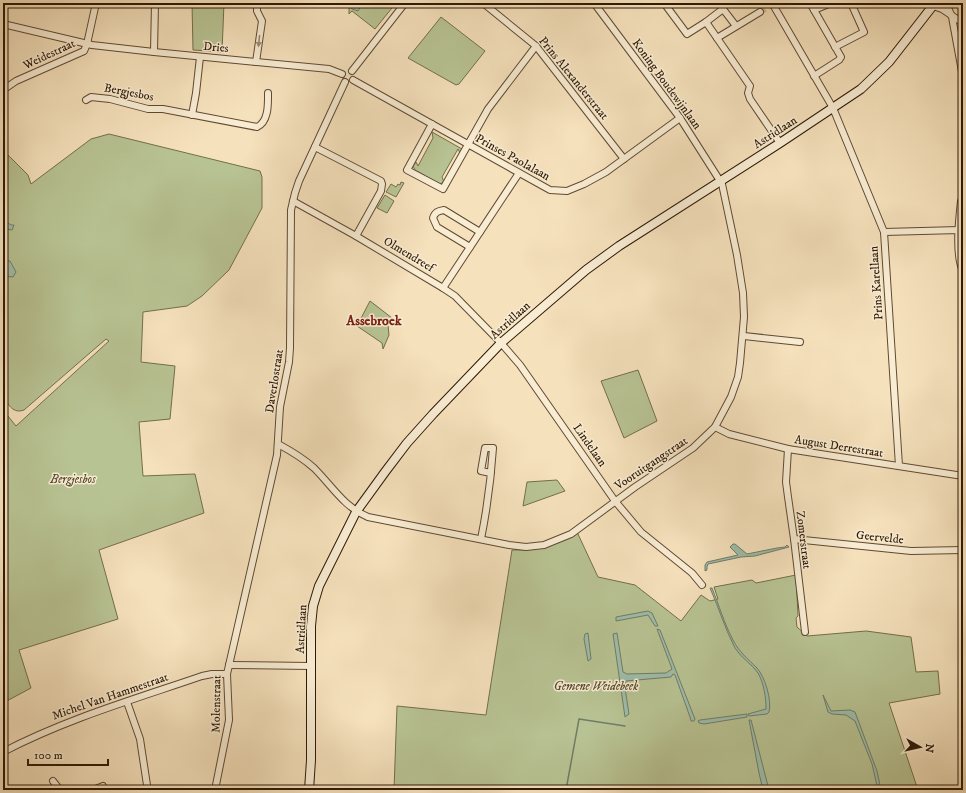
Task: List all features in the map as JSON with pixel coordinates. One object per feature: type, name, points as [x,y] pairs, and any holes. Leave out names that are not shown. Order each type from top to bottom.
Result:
[{"type":"main road","name":"Astridlaan","points":[[309,790],[311,760],[311,626],[315,596],[322,578],[356,512],[411,438],[501,344],[586,270],[613,250],[861,89],[875,77],[902,47],[934,4]]},
{"type":"street","name":"Weidestraat","points":[[3,90],[16,81],[82,53],[87,44],[96,3]]},
{"type":"street","points":[[154,52],[155,3]]},
{"type":"street","points":[[256,62],[262,21],[257,11],[257,3]]},
{"type":"street","points":[[352,71],[405,3]]},
{"type":"street","name":"Prins Alexanderstraat","points":[[483,3],[536,46],[624,159]]},
{"type":"street","name":"Koning Boudewijnlaan","points":[[594,3],[680,118],[720,181]]},
{"type":"street","points":[[664,3],[687,34],[706,22],[723,8]]},
{"type":"street","points":[[719,3],[736,26]]},
{"type":"street","points":[[810,3],[840,55],[840,59],[814,76]]},
{"type":"street","points":[[814,10],[831,3]]},
{"type":"street","points":[[835,47],[864,32],[851,3]]},
{"type":"street","points":[[946,3],[952,17],[963,77]]},
{"type":"street","points":[[934,4],[963,23]]},
{"type":"street","name":"Prins Karellaan","points":[[771,5],[833,108],[884,232],[899,466]]},
{"type":"street","points":[[717,38],[760,12]]},
{"type":"street","points":[[706,22],[750,86],[748,93],[750,99],[780,143]]},
{"type":"street","name":"Dries","points":[[3,24],[87,44],[200,57],[330,69],[342,74]]},
{"type":"street","points":[[432,124],[407,170],[443,190],[488,109],[536,46]]},
{"type":"street","points":[[192,116],[200,57]]},
{"type":"street","points":[[345,70],[352,71],[354,74],[353,80],[345,82],[342,78],[342,74],[345,70]]},
{"type":"street","name":"Prinses Paolalaan","points":[[353,80],[550,190],[567,191],[606,172],[680,118]]},
{"type":"street","name":"Daverlostraat","points":[[229,665],[274,469],[278,444],[280,407],[290,352],[290,221],[293,201],[299,181],[345,82]]},
{"type":"street","name":"Bergjesbos","points":[[86,100],[91,97],[110,99],[140,108],[163,109],[192,116],[258,127],[265,119],[268,93]]},
{"type":"street","points":[[315,147],[381,181],[381,191],[356,236]]},
{"type":"street","points":[[443,288],[519,173]]},
{"type":"street","name":"Vooruitgangstraat","points":[[356,512],[374,519],[515,546],[526,547],[544,545],[571,534],[615,501],[693,448],[715,427],[726,408],[735,386],[744,336],[744,309],[741,274],[720,181]]},
{"type":"street","points":[[963,200],[960,259],[963,270]]},
{"type":"street","name":"Olmendreef","points":[[293,201],[356,236],[455,296],[501,344]]},
{"type":"street","points":[[470,247],[437,227],[433,218],[434,213],[444,210],[480,232]]},
{"type":"street","points":[[884,232],[961,231]]},
{"type":"street","points":[[744,336],[800,342]]},
{"type":"street","name":"Lindelaan","points":[[501,344],[520,365],[615,501],[641,532],[692,573],[702,585]]},
{"type":"street","name":"August Derrestraat","points":[[715,427],[729,434],[788,449],[963,476]]},
{"type":"street","points":[[278,444],[301,458],[312,467],[347,505],[356,512]]},
{"type":"street","name":"Zomerstraat","points":[[788,449],[786,482],[805,632]]},
{"type":"street","points":[[481,540],[491,473]]},
{"type":"street","name":"Geervelde","points":[[794,539],[911,551],[963,550]]},
{"type":"street","points":[[229,665],[311,666]]},
{"type":"street","name":"Molenstraat","points":[[215,790],[229,720],[227,674],[229,665]]},
{"type":"street","name":"Michel Van Hammestraat","points":[[3,752],[48,730],[127,702],[202,676],[227,674]]},
{"type":"street","points":[[127,702],[140,739],[147,785]]},
{"type":"street","points":[[53,781],[60,790]]},
{"type":"street","points":[[93,790],[103,786]]},
{"type":"green space","points":[[192,3],[224,3],[222,52],[193,50]]},
{"type":"green space","points":[[349,3],[396,3],[375,29],[352,11],[349,14]]},
{"type":"green space","points":[[441,17],[485,51],[459,84],[456,85],[408,58]]},
{"type":"green space","points":[[432,132],[462,149],[460,153],[458,149],[442,177],[444,182],[440,184],[415,170],[413,166],[416,162],[418,166],[433,138]]},
{"type":"green space","name":"Bergjesbos","points":[[109,134],[260,171],[262,177],[262,208],[229,270],[202,296],[187,306],[143,312],[141,362],[175,366],[170,419],[139,422],[143,476],[195,474],[204,513],[99,550],[118,619],[19,650],[31,688],[3,703],[3,410],[16,426],[109,341],[106,339],[24,410],[14,410],[9,406],[3,397],[3,150],[28,175],[31,184],[91,139]]},
{"type":"green space","points":[[401,182],[404,183],[396,197],[386,192],[391,184],[396,187],[398,184],[400,185]]},
{"type":"green space","points":[[385,195],[394,201],[387,213],[377,208]]},
{"type":"green space","points":[[370,301],[392,318],[388,325],[389,335],[383,349],[382,343],[357,326]]},
{"type":"green space","points":[[638,370],[657,421],[624,438],[601,381]]},
{"type":"green space","points":[[557,480],[565,491],[523,506],[527,482]]},
{"type":"green space","name":"Gemene Weidebeek","points":[[577,532],[598,577],[635,585],[681,621],[701,595],[710,601],[718,599],[714,587],[752,580],[756,583],[796,575],[798,616],[796,618],[797,627],[807,636],[866,631],[911,637],[916,672],[938,671],[940,694],[889,703],[918,790],[394,790],[397,706],[486,715],[512,550],[546,547]]},
{"type":"shaded area","points":[[351,3],[363,3],[358,11],[351,8]]},
{"type":"shaded area","points":[[5,221],[11,225],[14,225],[12,230],[7,229],[3,243],[3,222]]},
{"type":"shaded area","points":[[3,261],[10,261],[16,272],[13,277],[3,276]]},
{"type":"shaded area","points":[[733,544],[747,554],[785,547],[787,545],[789,547],[755,556],[741,557],[708,564],[707,570],[705,571],[705,565],[707,562],[738,555],[730,547]]},
{"type":"shaded area","points":[[710,588],[712,588],[735,644],[757,668],[763,677],[770,701],[769,712],[767,714],[749,716],[748,714],[766,709],[763,686],[758,673],[735,648]]},
{"type":"shaded area","points":[[648,611],[652,613],[658,626],[655,626],[648,615],[616,621],[616,617]]},
{"type":"shaded area","points":[[657,629],[660,630],[695,719],[694,721],[691,721],[675,675],[673,674],[671,677],[626,681],[625,688],[629,714],[625,717],[613,634],[617,633],[623,672],[627,674],[666,673],[672,669]]},
{"type":"shaded area","points":[[588,633],[591,659],[588,661],[584,639],[585,634]]},
{"type":"shaded area","points":[[823,695],[831,711],[850,710],[855,712],[877,771],[881,790],[878,790],[872,764],[855,721],[846,715],[832,714],[828,712]]},
{"type":"shaded area","points":[[747,714],[747,717],[704,724],[699,723],[698,721],[700,720]]},
{"type":"shaded area","points":[[749,720],[751,720],[769,790],[763,790]]},
{"type":"waterway","points":[[566,790],[579,719],[625,726]]},
{"type":"tunnel","points":[[760,12],[768,7]]},
{"type":"district","name":"Assebroek","points":[[374,320]]}]
